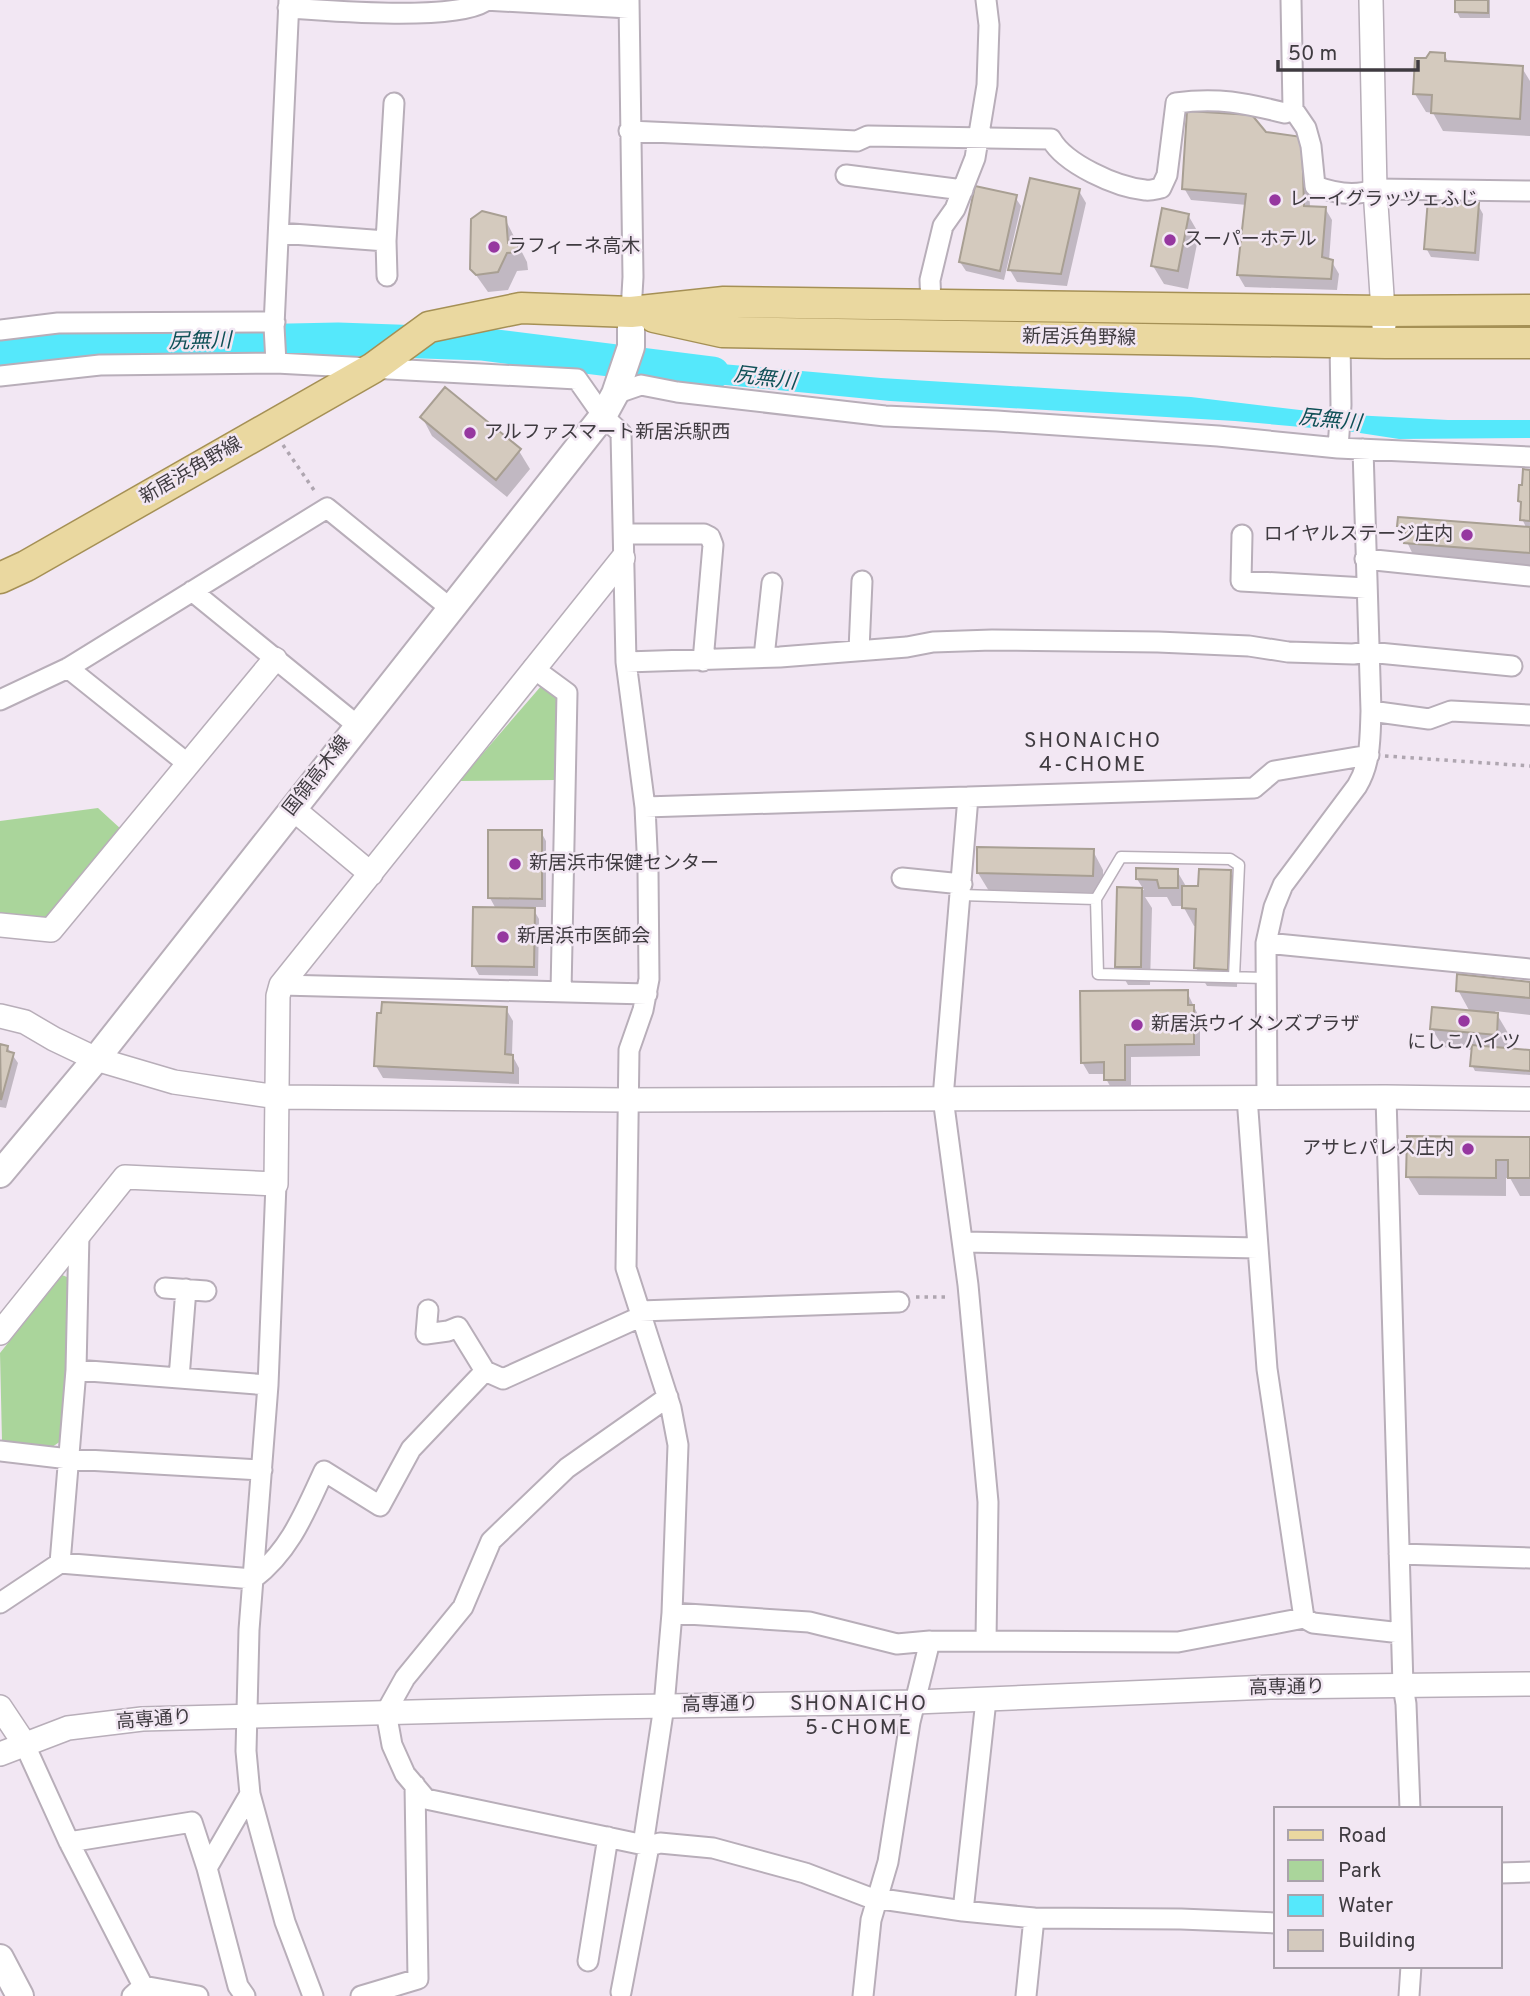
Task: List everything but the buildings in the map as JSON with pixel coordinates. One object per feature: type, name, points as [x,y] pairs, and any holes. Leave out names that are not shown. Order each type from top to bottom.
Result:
[{"type":"main road","name":"新居浜角野線","points":[[0,578],[26,566],[377,365],[429,327],[522,308],[631,312],[724,302],[1383,311],[1530,310]]},
{"type":"main road","name":"新居浜角野線","points":[[631,312],[722,332],[1530,343]]},
{"type":"main road","points":[[614,394],[631,346],[631,312]]},
{"type":"main road","name":"国領高木線","points":[[0,1174],[96,1059],[450,608],[614,394]]},
{"type":"main road","points":[[0,1958],[20,1996]]},
{"type":"street","points":[[931,305],[930,280],[943,226],[955,209],[975,158],[987,85],[989,25],[986,0]]},
{"type":"street","points":[[1291,0],[1293,109],[1306,128],[1311,146],[1315,186],[1329,192],[1347,193],[1365,193],[1375,189],[1530,191]]},
{"type":"street","points":[[1371,0],[1375,189],[1385,343]]},
{"type":"street","points":[[275,358],[274,324],[288,4],[337,12],[441,12],[477,6],[484,1],[629,4],[633,277],[631,312]]},
{"type":"street","points":[[629,131],[858,141],[869,136],[1051,139],[1056,148],[1070,160],[1106,179],[1146,191],[1161,188],[1167,175],[1177,103],[1205,99],[1245,103],[1284,113],[1293,109]]},
{"type":"street","points":[[387,276],[386,241],[394,103]]},
{"type":"street","points":[[846,175],[963,190]]},
{"type":"street","points":[[279,233],[386,241]]},
{"type":"street","points":[[0,330],[58,323],[274,324]]},
{"type":"street","points":[[1338,443],[1341,405],[1340,342]]},
{"type":"street","points":[[0,376],[100,365],[275,358],[576,379],[614,394],[641,385],[677,392],[885,416],[1338,443],[1363,449],[1530,457]]},
{"type":"street","points":[[614,394],[621,433],[626,662],[645,807],[649,871],[649,979],[647,994],[629,1050],[626,1268],[668,1397],[678,1446],[664,1706],[646,1845],[621,1992]]},
{"type":"street","points":[[1304,1619],[1267,1369],[1258,1248],[1257,1097],[1266,943],[1274,907],[1283,885],[1357,786],[1365,773],[1369,755],[1371,711],[1363,449]]},
{"type":"street","points":[[0,700],[68,668],[327,508],[450,608]]},
{"type":"street","points":[[624,534],[704,534],[710,537],[713,545],[703,661]]},
{"type":"street","points":[[1242,536],[1241,581],[1366,588]]},
{"type":"street","points":[[313,1996],[285,1922],[250,1794],[246,1751],[253,1579],[268,1385],[276,1184],[278,996],[281,985],[623,558]]},
{"type":"street","points":[[1365,559],[1530,576]]},
{"type":"street","points":[[859,650],[862,581]]},
{"type":"street","points":[[764,657],[772,583]]},
{"type":"street","points":[[192,592],[358,726]]},
{"type":"street","points":[[626,662],[703,661],[907,647],[933,642],[1047,639],[1249,646],[1288,652],[1368,652],[1512,666]]},
{"type":"street","points":[[0,925],[51,930],[275,659]]},
{"type":"street","points":[[68,668],[188,764]]},
{"type":"street","points":[[533,668],[567,693],[561,992]]},
{"type":"street","points":[[1371,711],[1429,719],[1451,711],[1530,715]]},
{"type":"street","points":[[645,807],[1254,788],[1274,771],[1369,755]]},
{"type":"street","points":[[968,797],[943,1098],[970,1296],[988,1502],[986,1642]]},
{"type":"street","points":[[292,808],[371,874]]},
{"type":"street","points":[[902,878],[961,890]]},
{"type":"street","points":[[1266,943],[1530,970]]},
{"type":"street","points":[[281,985],[647,994]]},
{"type":"street","points":[[0,1016],[25,1022],[54,1040],[96,1059],[174,1082],[278,1097],[628,1100],[1257,1097],[1530,1099]]},
{"type":"street","points":[[1386,1097],[1401,1633],[1410,1807]]},
{"type":"street","points":[[0,1333],[125,1177],[276,1184]]},
{"type":"street","points":[[60,1563],[76,1370],[79,1233]]},
{"type":"street","points":[[963,1242],[1258,1248]]},
{"type":"street","points":[[165,1288],[196,1290],[179,1378]]},
{"type":"street","points":[[428,1310],[426,1334],[448,1331],[457,1326],[485,1371],[503,1379],[641,1314],[899,1302]]},
{"type":"street","points":[[76,1370],[268,1385]]},
{"type":"street","points":[[0,1603],[60,1563],[253,1579],[265,1570],[296,1532],[324,1471],[380,1507],[411,1449],[485,1371]]},
{"type":"street","points":[[668,1397],[567,1468],[491,1541],[463,1607],[405,1678],[386,1712],[392,1745],[405,1774],[426,1799],[646,1845],[660,1843],[713,1847],[806,1873],[869,1897],[1034,1918],[1274,1923]]},
{"type":"street","points":[[0,1451],[69,1460],[262,1470]]},
{"type":"street","points":[[1399,1554],[1530,1558]]},
{"type":"street","points":[[671,1613],[809,1622],[897,1644],[930,1641],[1178,1642],[1304,1619],[1313,1623],[1401,1633]]},
{"type":"street","points":[[863,1996],[871,1920],[890,1853],[910,1721],[930,1641]]},
{"type":"street","name":"高専通り","points":[[0,1754],[68,1728],[142,1719],[916,1702],[1270,1688],[1530,1684]]},
{"type":"street","points":[[963,1910],[986,1700]]},
{"type":"street","points":[[0,1707],[24,1743],[137,1991],[198,1996]]},
{"type":"street","points":[[362,1996],[418,1979],[415,1785]]},
{"type":"street","points":[[207,1868],[250,1794]]},
{"type":"street","points":[[69,1842],[192,1822],[240,1993]]},
{"type":"street","points":[[588,1961],[608,1837]]},
{"type":"street","points":[[1502,1873],[1530,1872]]},
{"type":"street","points":[[1026,1996],[1034,1918]]},
{"type":"street","points":[[1409,1996],[1411,1968]]},
{"type":"lane","points":[[1234,977],[1239,865],[1230,859],[1121,857],[1096,899],[1098,974],[1266,978]]},
{"type":"lane","points":[[961,890],[1096,899]]},
{"type":"path","points":[[272,424],[285,449],[327,508]]},
{"type":"path","points":[[1369,755],[1530,766]]},
{"type":"path","points":[[899,1302],[902,1297],[970,1296]]},
{"type":"green space","points":[[542,685],[558,693],[556,780],[459,781]]},
{"type":"green space","points":[[98,808],[122,830],[54,918],[44,920],[0,916],[0,821]]},
{"type":"green space","points":[[62,1275],[72,1279],[61,1441],[52,1447],[2,1441],[0,1353]]},
{"type":"water","points":[[677,360],[881,378],[1191,397],[1334,414],[1448,420],[1530,420],[1530,438],[1399,439],[1347,431],[1235,421],[890,401],[715,384],[660,375]]},
{"type":"waterway","name":"尻無川","points":[[0,352],[106,344],[338,339],[481,344],[713,373]]},
{"type":"place","name":"レーイグラッツェふじ","points":[[1275,200]]},
{"type":"place","name":"スーパーホテル","points":[[1170,240]]},
{"type":"place","name":"ラフィーネ高木","points":[[494,247]]},
{"type":"place","name":"アルファスマート新居浜駅西","points":[[470,433]]},
{"type":"place","name":"ロイヤルステージ庄内","points":[[1467,535]]},
{"type":"place","name":"新居浜市保健センター","points":[[515,864]]},
{"type":"place","name":"新居浜市医師会","points":[[503,937]]},
{"type":"place","name":"にしこハイツ","points":[[1464,1021]]},
{"type":"place","name":"新居浜ウイメンズプラザ","points":[[1137,1025]]},
{"type":"place","name":"アサヒパレス庄内","points":[[1468,1149]]},
{"type":"district","name":"SHONAICHO 4-CHOME","points":[[1093,753]]},
{"type":"district","name":"SHONAICHO 5-CHOME","points":[[859,1716]]}]
